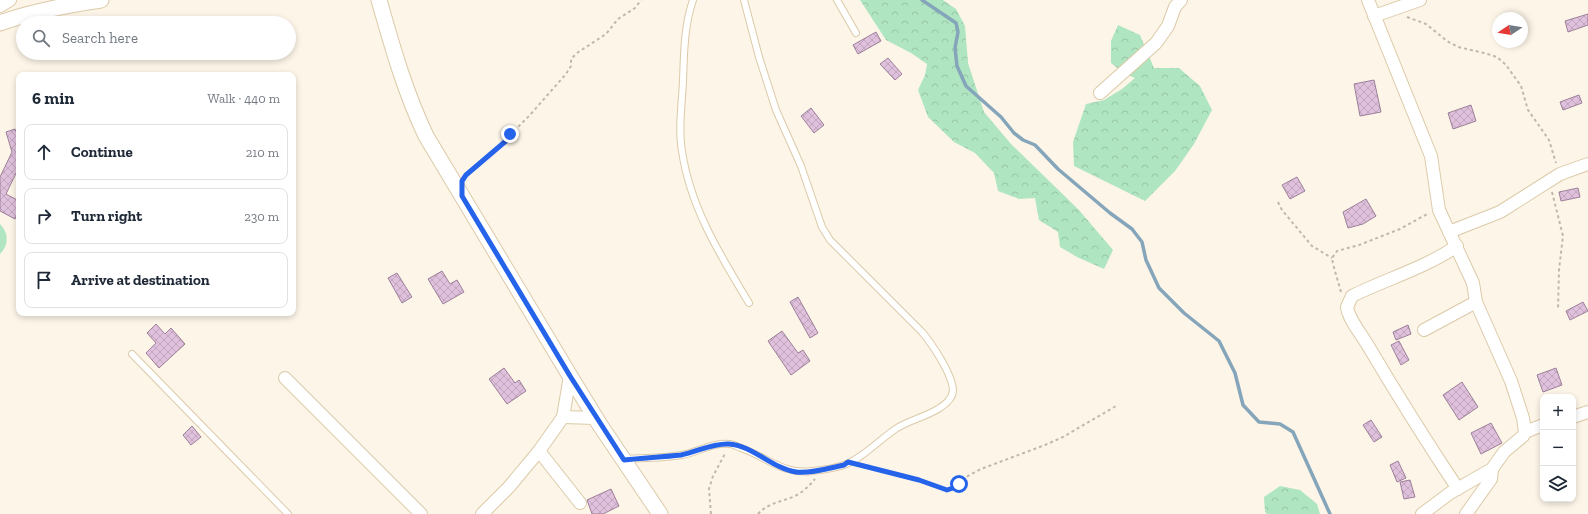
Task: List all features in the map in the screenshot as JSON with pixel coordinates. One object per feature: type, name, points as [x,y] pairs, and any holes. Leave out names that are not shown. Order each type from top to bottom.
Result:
[{"type":"street","points":[[0,6],[10,0]]},
{"type":"street","points":[[20,16],[58,7],[101,0]]},
{"type":"street","points":[[379,0],[403,81],[414,112],[426,136],[570,376],[660,514]]},
{"type":"street","points":[[1100,93],[1156,43],[1168,26],[1175,7],[1181,0]]},
{"type":"street","points":[[1368,0],[1431,156],[1440,210],[1473,283],[1476,302],[1511,381],[1523,418],[1525,432]]},
{"type":"street","points":[[1374,16],[1420,0]]},
{"type":"street","points":[[0,23],[16,17]]},
{"type":"street","points":[[1449,232],[1500,212],[1560,174],[1588,164]]},
{"type":"street","points":[[1457,246],[1445,254],[1352,296],[1348,303],[1347,310],[1433,452],[1458,489]]},
{"type":"street","points":[[1424,330],[1476,302]]},
{"type":"street","points":[[482,514],[509,487],[539,452],[563,417],[570,376]]},
{"type":"street","points":[[285,378],[421,514]]},
{"type":"street","points":[[1576,417],[1588,412]]},
{"type":"street","points":[[563,417],[596,418]]},
{"type":"street","points":[[1422,514],[1458,489],[1492,469],[1504,452],[1523,436],[1525,432],[1540,425]]},
{"type":"street","points":[[539,452],[580,503]]},
{"type":"street","points":[[1466,514],[1491,479],[1492,469]]},
{"type":"lane","points":[[693,0],[689,11],[684,53],[681,150],[690,190],[707,230],[749,303]]},
{"type":"lane","points":[[624,460],[683,454],[713,446],[730,444],[757,454],[786,470],[796,472],[825,468],[848,462],[897,428],[932,413],[950,399],[953,391],[939,356],[922,332],[830,240],[822,227],[801,166],[776,110],[757,52],[744,0]]},
{"type":"lane","points":[[837,0],[856,33]]},
{"type":"lane","points":[[132,354],[288,514]]},
{"type":"path","points":[[462,196],[462,181],[466,175],[507,140],[510,134],[552,91],[566,74],[570,66],[571,59],[583,48],[606,34],[618,19],[635,8],[641,0]]},
{"type":"path","points":[[1391,10],[1426,24],[1447,41],[1497,58],[1506,65],[1521,86],[1528,110],[1549,140],[1560,174]]},
{"type":"path","points":[[1549,181],[1563,236],[1559,270],[1558,310]]},
{"type":"path","points":[[1278,202],[1282,210],[1312,246],[1332,258],[1342,298],[1348,303]]},
{"type":"path","points":[[1332,258],[1337,251],[1343,248],[1359,245],[1400,229],[1433,211],[1440,210]]},
{"type":"path","points":[[848,462],[919,480],[947,490],[956,487],[966,477],[981,469],[1063,437],[1116,406]]},
{"type":"path","points":[[711,514],[709,489],[713,476],[730,444]]},
{"type":"path","points":[[758,514],[773,503],[795,496],[805,489],[825,468]]},
{"type":"green space","points":[[860,0],[943,0],[956,9],[965,26],[968,63],[984,112],[1011,144],[1079,210],[1113,250],[1104,269],[1077,257],[1060,247],[1058,232],[1039,220],[1035,198],[1019,199],[998,191],[994,173],[975,153],[954,142],[928,117],[918,90],[925,75],[927,64],[911,53],[886,40]]},
{"type":"green space","points":[[1118,25],[1140,35],[1154,68],[1179,68],[1200,86],[1212,110],[1194,144],[1175,171],[1145,201],[1074,166],[1073,142],[1086,104],[1104,100],[1122,89],[1135,78],[1125,74],[1111,63],[1111,41]]},
{"type":"green space","points":[[0,224],[5,231],[7,239],[5,247],[0,254]]},
{"type":"green space","points":[[1280,486],[1300,490],[1317,504],[1320,514],[1267,514],[1265,512],[1264,497]]},
{"type":"building","points":[[1588,14],[1588,25],[1568,32],[1565,21]]},
{"type":"building","points":[[876,32],[881,41],[858,54],[853,45]]},
{"type":"building","points":[[888,58],[902,74],[895,80],[880,64]]},
{"type":"building","points":[[1374,80],[1381,112],[1360,116],[1354,84]]},
{"type":"building","points":[[1579,95],[1582,103],[1563,110],[1560,102]]},
{"type":"building","points":[[1471,105],[1476,121],[1453,129],[1448,113]]},
{"type":"building","points":[[811,108],[824,125],[814,133],[801,116]]},
{"type":"building","points":[[15,129],[16,132],[16,173],[6,194],[16,199],[15,219],[0,211],[0,177],[12,152],[6,132]]},
{"type":"building","points":[[1297,177],[1305,191],[1290,199],[1282,185]]},
{"type":"building","points":[[1578,188],[1580,197],[1561,201],[1559,192]]},
{"type":"building","points":[[1366,199],[1376,216],[1363,224],[1348,228],[1343,212]]},
{"type":"building","points":[[442,271],[450,284],[457,280],[464,292],[443,304],[428,279]]},
{"type":"building","points":[[397,273],[412,297],[402,303],[388,278]]},
{"type":"building","points":[[798,297],[818,333],[810,338],[790,302]]},
{"type":"building","points":[[1583,302],[1588,311],[1570,320],[1566,311]]},
{"type":"building","points":[[156,324],[165,334],[171,328],[185,344],[159,368],[146,353],[156,343],[147,333]]},
{"type":"building","points":[[1408,325],[1411,334],[1396,340],[1393,332]]},
{"type":"building","points":[[782,331],[798,353],[803,350],[810,361],[791,375],[768,341]]},
{"type":"building","points":[[1399,341],[1409,360],[1401,365],[1391,345]]},
{"type":"building","points":[[504,368],[515,383],[519,380],[526,391],[507,404],[489,379]]},
{"type":"building","points":[[1556,368],[1562,385],[1543,392],[1537,375]]},
{"type":"building","points":[[1462,382],[1478,407],[1459,420],[1443,395]]},
{"type":"building","points":[[1371,420],[1382,437],[1374,442],[1363,425]]},
{"type":"building","points":[[1491,423],[1502,443],[1481,454],[1471,433]]},
{"type":"building","points":[[192,426],[201,437],[191,445],[183,435]]},
{"type":"building","points":[[1398,461],[1406,478],[1397,482],[1390,465]]},
{"type":"building","points":[[1410,480],[1415,497],[1404,499],[1400,482]]},
{"type":"building","points":[[611,489],[619,506],[603,514],[592,514],[587,500]]},
{"type":"waterway","points":[[922,0],[956,23],[958,32],[955,48],[957,66],[966,86],[1001,117],[1014,133],[1023,140],[1035,145],[1058,169],[1110,213],[1132,229],[1142,242],[1146,260],[1159,288],[1184,313],[1219,341],[1235,373],[1243,405],[1259,422],[1280,424],[1293,432],[1330,514]]},
{"type":"route","points":[[510,134],[507,140],[466,175],[462,181],[462,196],[600,425],[624,460],[683,454],[713,446],[730,444],[757,454],[786,470],[796,472],[812,471],[844,465],[848,462],[919,480],[947,490],[956,487],[959,484]]}]
